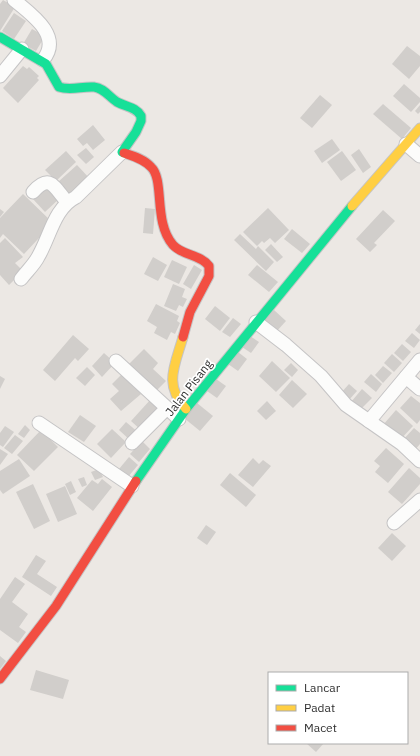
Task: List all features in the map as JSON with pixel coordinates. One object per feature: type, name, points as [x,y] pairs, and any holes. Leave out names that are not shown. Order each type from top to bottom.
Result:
[{"type":"street","points":[[14,0],[42,26],[48,34],[48,51],[42,60]]},
{"type":"street","points":[[0,37],[42,60],[46,64],[59,87],[69,90],[88,87],[101,88],[117,102],[133,108],[140,113],[142,117],[140,124],[122,152],[76,197],[67,202],[60,210],[37,258],[20,279]]},
{"type":"street","points":[[0,76],[22,49]]},
{"type":"street","name":"Jalan Pisang","points":[[0,679],[56,606],[132,486],[182,414],[354,203],[420,128]]},
{"type":"street","points":[[406,144],[420,156]]},
{"type":"street","points":[[122,152],[146,162],[155,169],[157,175],[162,225],[180,252],[206,261],[210,267],[209,275],[189,314],[172,385],[182,414]]},
{"type":"street","points":[[33,192],[40,183],[45,181],[50,182],[67,202]]},
{"type":"street","points":[[256,322],[286,345],[321,376],[346,405],[402,444],[420,461]]},
{"type":"street","points":[[368,421],[420,360]]},
{"type":"street","points":[[116,361],[167,408],[182,414]]},
{"type":"street","points":[[406,377],[420,389]]},
{"type":"street","points":[[132,443],[167,408]]},
{"type":"street","points":[[39,423],[132,486]]},
{"type":"street","points":[[394,523],[420,500]]},
{"type":"building","points":[[3,0],[15,7],[0,31],[0,4]]},
{"type":"building","points":[[14,13],[26,21],[14,39],[2,31]]},
{"type":"building","points":[[32,29],[45,36],[36,51],[23,44]]},
{"type":"building","points":[[407,46],[420,56],[420,66],[409,79],[392,64]]},
{"type":"building","points":[[23,66],[27,69],[29,67],[39,76],[37,78],[39,80],[18,103],[3,88]]},
{"type":"building","points":[[404,84],[420,98],[420,102],[411,112],[393,96]]},
{"type":"building","points":[[320,95],[332,105],[312,128],[300,118]]},
{"type":"building","points":[[383,104],[411,128],[402,139],[373,114]]},
{"type":"building","points":[[420,105],[420,112],[418,114],[415,111]]},
{"type":"building","points":[[93,125],[105,140],[93,150],[87,143],[83,146],[77,139]]},
{"type":"building","points":[[332,139],[340,150],[322,163],[314,151]]},
{"type":"building","points":[[86,148],[94,157],[86,164],[77,155]]},
{"type":"building","points":[[359,149],[371,167],[363,173],[351,155]]},
{"type":"building","points":[[66,151],[76,162],[56,181],[45,170]]},
{"type":"building","points":[[342,151],[356,170],[341,181],[327,162]]},
{"type":"building","points":[[77,165],[91,180],[72,197],[58,182]]},
{"type":"building","points":[[47,185],[60,198],[45,212],[32,198]]},
{"type":"building","points":[[23,194],[53,223],[24,254],[3,234],[0,238],[0,218]]},
{"type":"building","points":[[145,208],[155,209],[153,234],[143,233]]},
{"type":"building","points":[[268,208],[289,230],[275,243],[270,238],[264,243],[262,241],[257,246],[243,232]]},
{"type":"building","points":[[0,209],[4,212],[0,217]]},
{"type":"building","points":[[383,210],[395,221],[374,243],[377,245],[370,252],[356,239]]},
{"type":"building","points":[[292,229],[310,244],[302,253],[284,239]]},
{"type":"building","points":[[240,234],[256,249],[258,246],[274,262],[266,271],[234,240]]},
{"type":"building","points":[[5,238],[23,257],[15,263],[23,271],[9,285],[0,275],[0,243]]},
{"type":"building","points":[[271,244],[283,257],[277,262],[265,250]]},
{"type":"building","points":[[153,257],[167,265],[158,281],[144,274]]},
{"type":"building","points":[[172,260],[187,267],[179,284],[164,277]]},
{"type":"building","points":[[194,265],[202,270],[191,289],[183,284]]},
{"type":"building","points":[[257,265],[278,282],[269,292],[248,275]]},
{"type":"building","points":[[173,284],[185,289],[182,297],[187,299],[183,307],[179,305],[176,311],[164,306]]},
{"type":"building","points":[[156,304],[179,316],[177,321],[180,323],[175,334],[171,332],[167,340],[154,333],[157,327],[147,321]]},
{"type":"building","points":[[215,306],[230,318],[220,331],[205,319]]},
{"type":"building","points":[[274,310],[286,321],[276,332],[264,321]]},
{"type":"building","points":[[233,318],[241,324],[230,337],[222,332]]},
{"type":"building","points":[[420,324],[420,334],[415,330]]},
{"type":"building","points":[[412,333],[420,340],[414,348],[405,341]]},
{"type":"building","points":[[73,335],[89,349],[78,361],[75,358],[55,381],[43,370]]},
{"type":"building","points":[[250,336],[259,342],[251,353],[242,347]]},
{"type":"building","points":[[402,344],[411,352],[403,361],[394,353]]},
{"type":"building","points":[[144,349],[158,363],[153,369],[166,381],[154,393],[126,367]]},
{"type":"building","points":[[238,352],[247,359],[238,371],[228,364]]},
{"type":"building","points":[[104,353],[115,363],[102,377],[92,366]]},
{"type":"building","points":[[392,354],[402,363],[394,372],[384,363]]},
{"type":"building","points":[[272,361],[290,378],[276,392],[259,376]]},
{"type":"building","points":[[291,363],[298,370],[292,377],[284,370]]},
{"type":"building","points":[[383,366],[392,373],[383,383],[375,375]]},
{"type":"building","points":[[87,367],[95,375],[85,386],[76,378]]},
{"type":"building","points":[[122,374],[141,394],[121,411],[110,399],[119,391],[112,384]]},
{"type":"building","points":[[371,374],[382,384],[376,392],[364,382]]},
{"type":"building","points":[[0,376],[5,379],[0,389]]},
{"type":"building","points":[[216,379],[226,386],[217,398],[207,391]]},
{"type":"building","points":[[292,380],[307,394],[293,408],[279,395]]},
{"type":"building","points":[[349,384],[357,391],[348,401],[340,394]]},
{"type":"building","points":[[362,389],[372,398],[360,410],[351,402]]},
{"type":"building","points":[[411,396],[420,403],[420,420],[417,424],[400,408]]},
{"type":"building","points":[[151,399],[163,409],[142,431],[131,421]]},
{"type":"building","points":[[267,401],[276,411],[266,420],[257,411]]},
{"type":"building","points":[[197,403],[213,416],[200,431],[184,418]]},
{"type":"building","points":[[396,410],[413,426],[400,440],[383,425]]},
{"type":"building","points":[[80,415],[96,426],[84,442],[68,432]]},
{"type":"building","points":[[126,422],[139,433],[131,441],[119,430]]},
{"type":"building","points":[[25,425],[30,430],[24,438],[18,434]]},
{"type":"building","points":[[5,426],[14,432],[3,447],[0,445],[0,433]]},
{"type":"building","points":[[414,428],[420,433],[420,444],[414,451],[402,441]]},
{"type":"building","points":[[112,429],[126,442],[111,458],[97,444]]},
{"type":"building","points":[[41,430],[58,447],[34,471],[17,455]]},
{"type":"building","points":[[15,435],[23,441],[12,454],[4,448]]},
{"type":"building","points":[[142,441],[150,449],[139,462],[130,454]]},
{"type":"building","points":[[386,448],[404,464],[388,483],[375,472],[380,466],[374,461]]},
{"type":"building","points":[[0,449],[8,454],[0,465]]},
{"type":"building","points":[[129,457],[138,465],[128,477],[119,469]]},
{"type":"building","points":[[253,458],[259,464],[263,460],[271,466],[253,487],[238,475]]},
{"type":"building","points":[[19,459],[30,476],[3,494],[0,490],[0,471]]},
{"type":"building","points":[[409,468],[420,478],[420,484],[402,504],[388,492]]},
{"type":"building","points":[[99,469],[103,477],[95,480],[91,472]]},
{"type":"building","points":[[230,473],[256,495],[246,507],[220,485]]},
{"type":"building","points":[[84,477],[87,485],[82,487],[78,479]]},
{"type":"building","points":[[102,479],[112,487],[93,511],[77,498],[92,480],[98,484]]},
{"type":"building","points":[[71,481],[76,492],[70,495],[65,484]]},
{"type":"building","points":[[33,484],[50,521],[34,529],[16,492]]},
{"type":"building","points":[[65,486],[77,514],[58,522],[46,494]]},
{"type":"building","points":[[206,525],[216,532],[207,545],[197,538]]},
{"type":"building","points":[[392,533],[406,546],[392,561],[378,548]]},
{"type":"building","points":[[36,555],[46,561],[37,574],[57,587],[51,596],[22,577]]},
{"type":"building","points":[[15,577],[25,584],[12,602],[28,614],[19,627],[26,632],[18,643],[0,630],[0,599]]},
{"type":"building","points":[[0,656],[6,661],[0,669]]},
{"type":"building","points":[[36,670],[69,680],[63,699],[30,690]]},
{"type":"building","points":[[307,744],[323,744],[316,752]]},
{"type":"traffic: fast","points":[[0,37],[46,64],[59,87],[68,89],[90,87],[98,88],[117,102],[134,109],[139,113],[141,116],[141,121],[136,132],[122,152],[124,153]]},
{"type":"traffic: fast","points":[[136,481],[186,409],[352,206]]},
{"type":"traffic: slow","points":[[352,206],[420,128]]},
{"type":"traffic: slow","points":[[183,337],[174,366],[173,383],[175,392],[186,409]]},
{"type":"traffic: jam","points":[[124,153],[145,162],[155,173],[158,181],[163,225],[167,236],[173,245],[177,249],[201,259],[209,266],[209,276],[190,312],[183,337]]},
{"type":"traffic: jam","points":[[0,679],[56,606],[136,481]]}]
